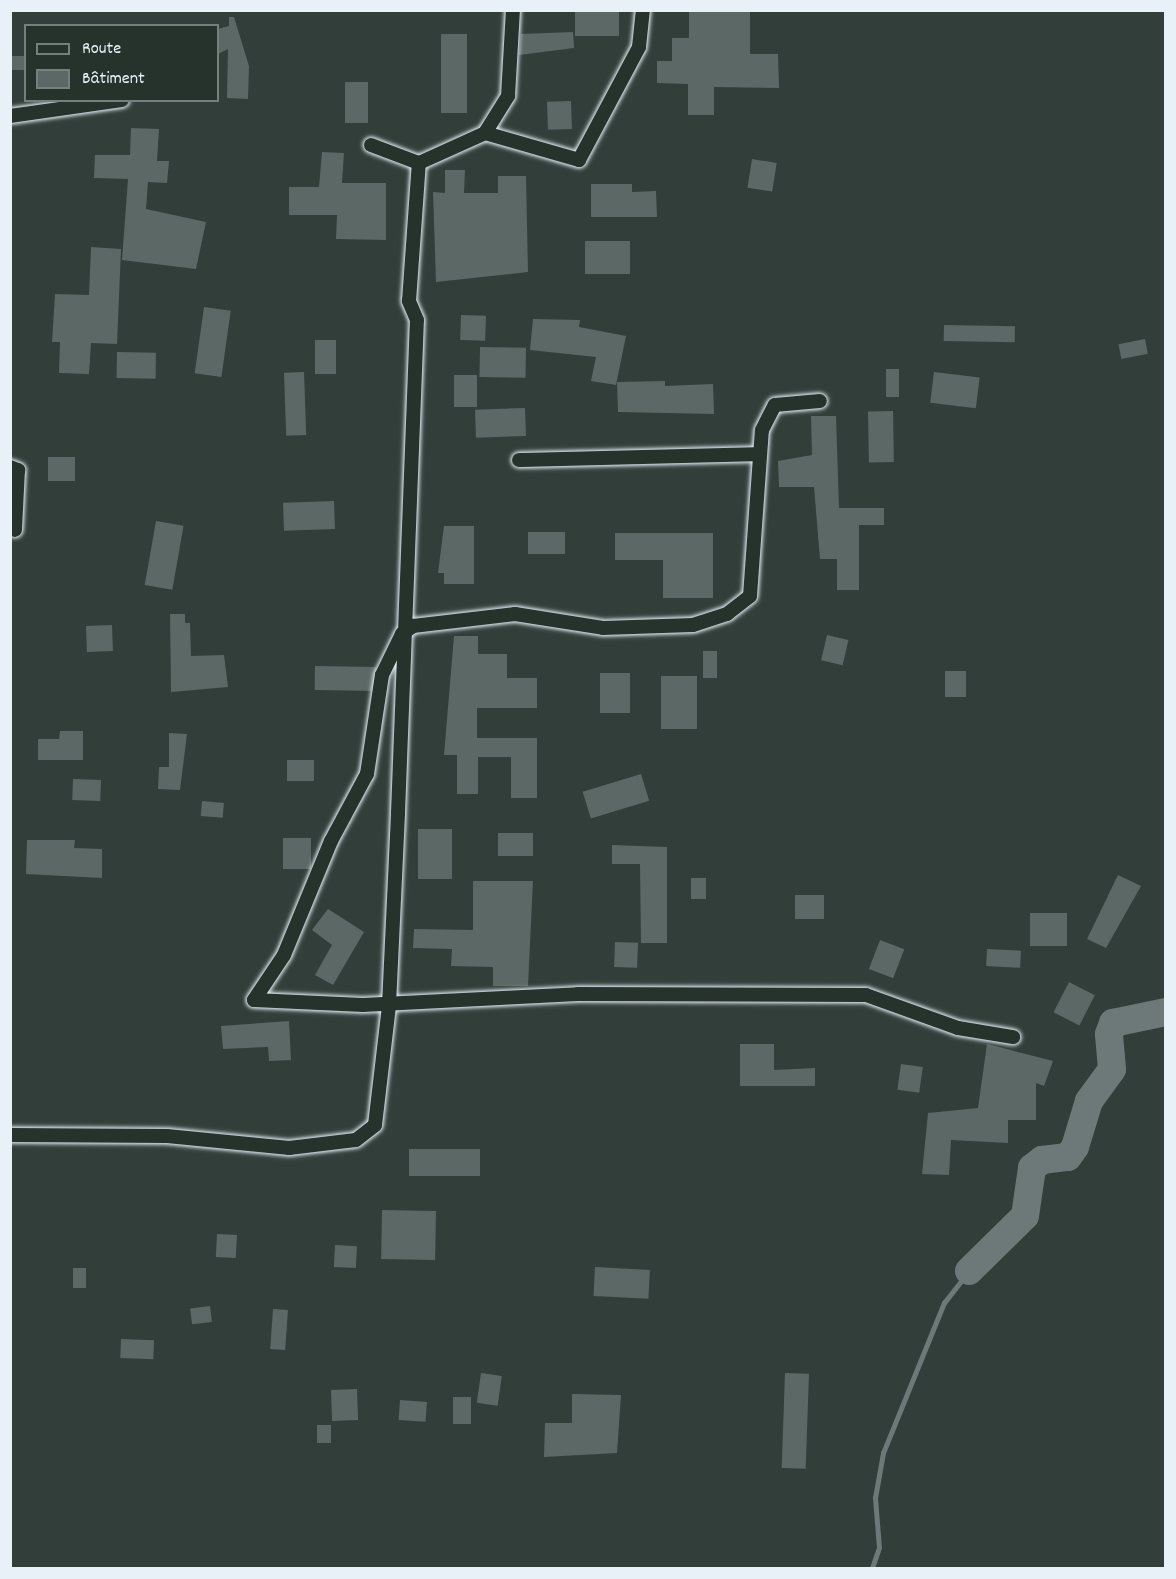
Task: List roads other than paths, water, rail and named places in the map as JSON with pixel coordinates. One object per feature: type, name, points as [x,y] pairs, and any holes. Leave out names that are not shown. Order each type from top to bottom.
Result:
[{"type":"street","points":[[371,145],[419,163],[485,133],[508,96],[513,10]]},
{"type":"street","points":[[485,133],[579,160],[639,47],[643,10]]},
{"type":"street","points":[[10,116],[108,102]]},
{"type":"street","points":[[10,1135],[168,1136],[289,1148],[356,1140],[375,1125],[389,1005],[402,634],[417,320],[410,301],[419,163]]},
{"type":"street","points":[[820,401],[775,405],[757,454],[750,596],[727,614],[693,625],[603,628],[515,614],[413,626],[402,634],[382,675],[367,774],[331,841],[284,955],[254,1000],[389,1005],[578,994],[866,994],[958,1028],[1013,1037]]},
{"type":"street","points":[[519,460],[757,454]]},
{"type":"street","points":[[10,467],[18,470],[15,530]]},
{"type":"waterway","points":[[969,1271],[1025,1216],[1032,1168],[1042,1160],[1068,1157],[1075,1147],[1089,1101],[1112,1069],[1109,1034],[1113,1023],[1166,1012]]},
{"type":"waterway","points":[[872,1568],[879,1548],[875,1498],[883,1453],[944,1303],[969,1271]]}]
